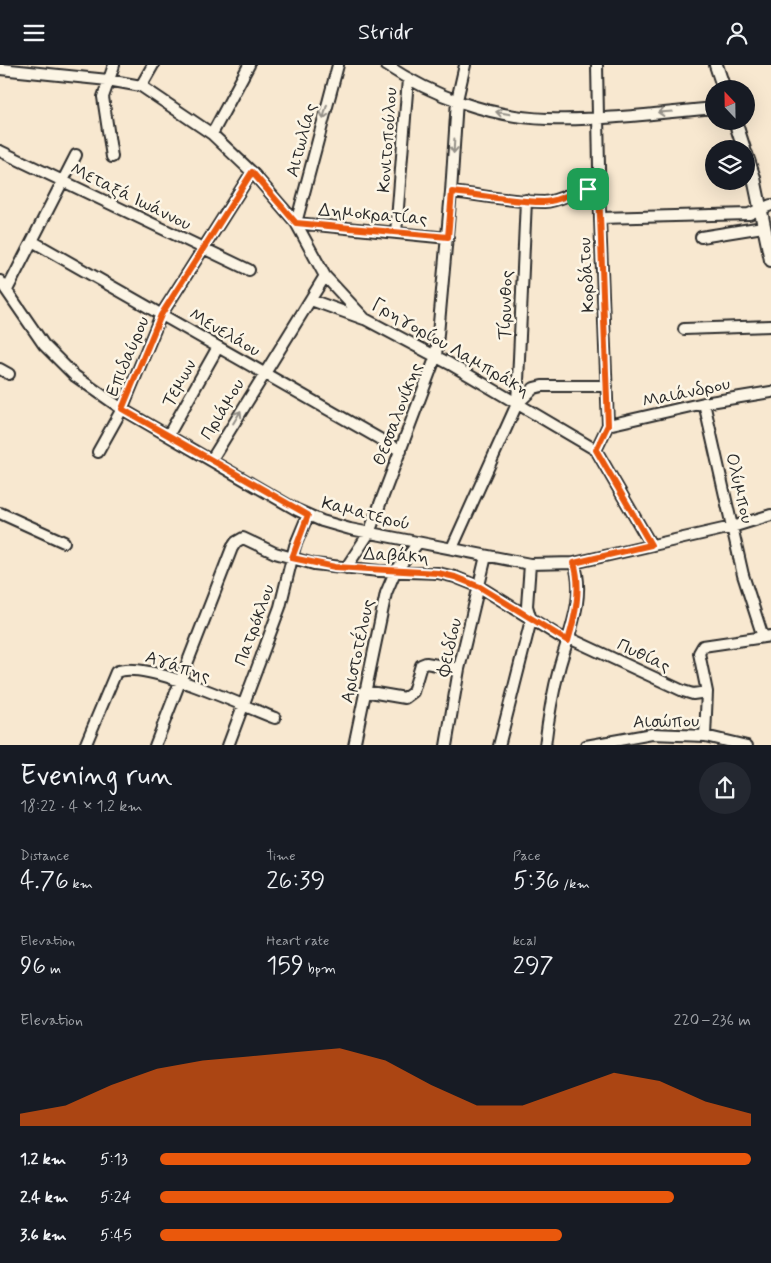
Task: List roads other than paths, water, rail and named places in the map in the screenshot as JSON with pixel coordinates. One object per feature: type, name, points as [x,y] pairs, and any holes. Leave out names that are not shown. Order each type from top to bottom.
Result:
[{"type":"main road","points":[[716,65],[721,80]]},
{"type":"main road","points":[[755,187],[765,208],[763,227],[771,260]]},
{"type":"street","points":[[112,157],[103,97],[114,65]]},
{"type":"street","points":[[141,86],[153,65]]},
{"type":"street","points":[[212,134],[249,65]]},
{"type":"street","name":"Αιτωλίας","points":[[296,223],[338,65]]},
{"type":"street","points":[[386,65],[408,79],[457,100],[500,113],[546,119],[705,109]]},
{"type":"street","name":"Θεσσαλονίκης","points":[[346,568],[369,533],[436,357],[452,192],[457,100],[465,65]]},
{"type":"street","name":"Κορδάτου","points":[[596,450],[608,425],[599,189],[597,65]]},
{"type":"street","name":"Γρηγορίου Λαμπράκη","points":[[1,68],[108,80],[141,86],[212,134],[252,172],[296,223],[325,276],[365,319],[436,357],[596,450],[651,545]]},
{"type":"street","name":"Κονιτοπούλου","points":[[396,233],[408,79]]},
{"type":"street","name":"Μεταξά Ιωάννου","points":[[0,151],[249,270]]},
{"type":"street","points":[[7,290],[76,155]]},
{"type":"street","name":"Επιδαύρου","points":[[98,453],[122,409],[161,315],[252,172]]},
{"type":"street","points":[[452,192],[554,201],[582,189],[599,189]]},
{"type":"street","name":"Τίρυνθος","points":[[452,548],[517,404],[526,200]]},
{"type":"street","points":[[600,218],[749,214],[765,208]]},
{"type":"street","name":"Δημοκρατίας","points":[[296,223],[448,237]]},
{"type":"street","points":[[701,237],[763,227]]},
{"type":"street","name":"Μενελάου","points":[[32,241],[401,451]]},
{"type":"street","name":"Πριάμου","points":[[212,459],[263,373],[325,276]]},
{"type":"street","name":"Καματερού","points":[[0,281],[44,345],[64,368],[122,409],[169,434],[308,515],[322,521],[369,533],[530,564],[574,563],[732,527],[771,515]]},
{"type":"street","points":[[311,300],[365,319]]},
{"type":"street","points":[[684,329],[771,326]]},
{"type":"street","name":"Τεμων","points":[[169,434],[218,347]]},
{"type":"street","points":[[517,404],[534,388],[542,386],[607,386]]},
{"type":"street","name":"Μαιάνδρου","points":[[608,425],[704,403],[771,392]]},
{"type":"street","name":"Ολύμπου","points":[[704,403],[743,575],[767,637]]},
{"type":"street","points":[[0,513],[64,542]]},
{"type":"street","name":"Πατρόκλου","points":[[228,745],[280,607],[292,558],[308,515]]},
{"type":"street","name":"Δαβάκη","points":[[178,681],[232,547],[240,539],[247,539],[274,553],[292,558],[346,568],[448,575],[480,587],[530,620],[568,640]]},
{"type":"street","name":"Αριστοτέλους","points":[[354,745],[386,593],[395,572],[418,543]]},
{"type":"street","name":"Φειδίου","points":[[446,745],[459,669],[486,556]]},
{"type":"street","points":[[545,745],[556,685],[576,606],[578,586],[574,563]]},
{"type":"street","points":[[499,745],[530,620],[527,606],[530,564]]},
{"type":"street","points":[[706,736],[707,691],[699,653],[703,646],[767,637]]},
{"type":"street","name":"Πυθίας","points":[[568,640],[683,691],[693,694],[707,691]]},
{"type":"street","points":[[364,691],[405,698],[413,692],[421,665],[426,663],[459,669]]},
{"type":"street","name":"Αγάπης","points":[[85,745],[116,673],[124,669],[144,670],[178,681],[275,718]]},
{"type":"street","points":[[155,745],[178,681]]},
{"type":"street","points":[[654,745],[656,735]]},
{"type":"street","name":"Αισώπου","points":[[586,745],[636,736],[656,735],[706,736],[747,745]]}]
